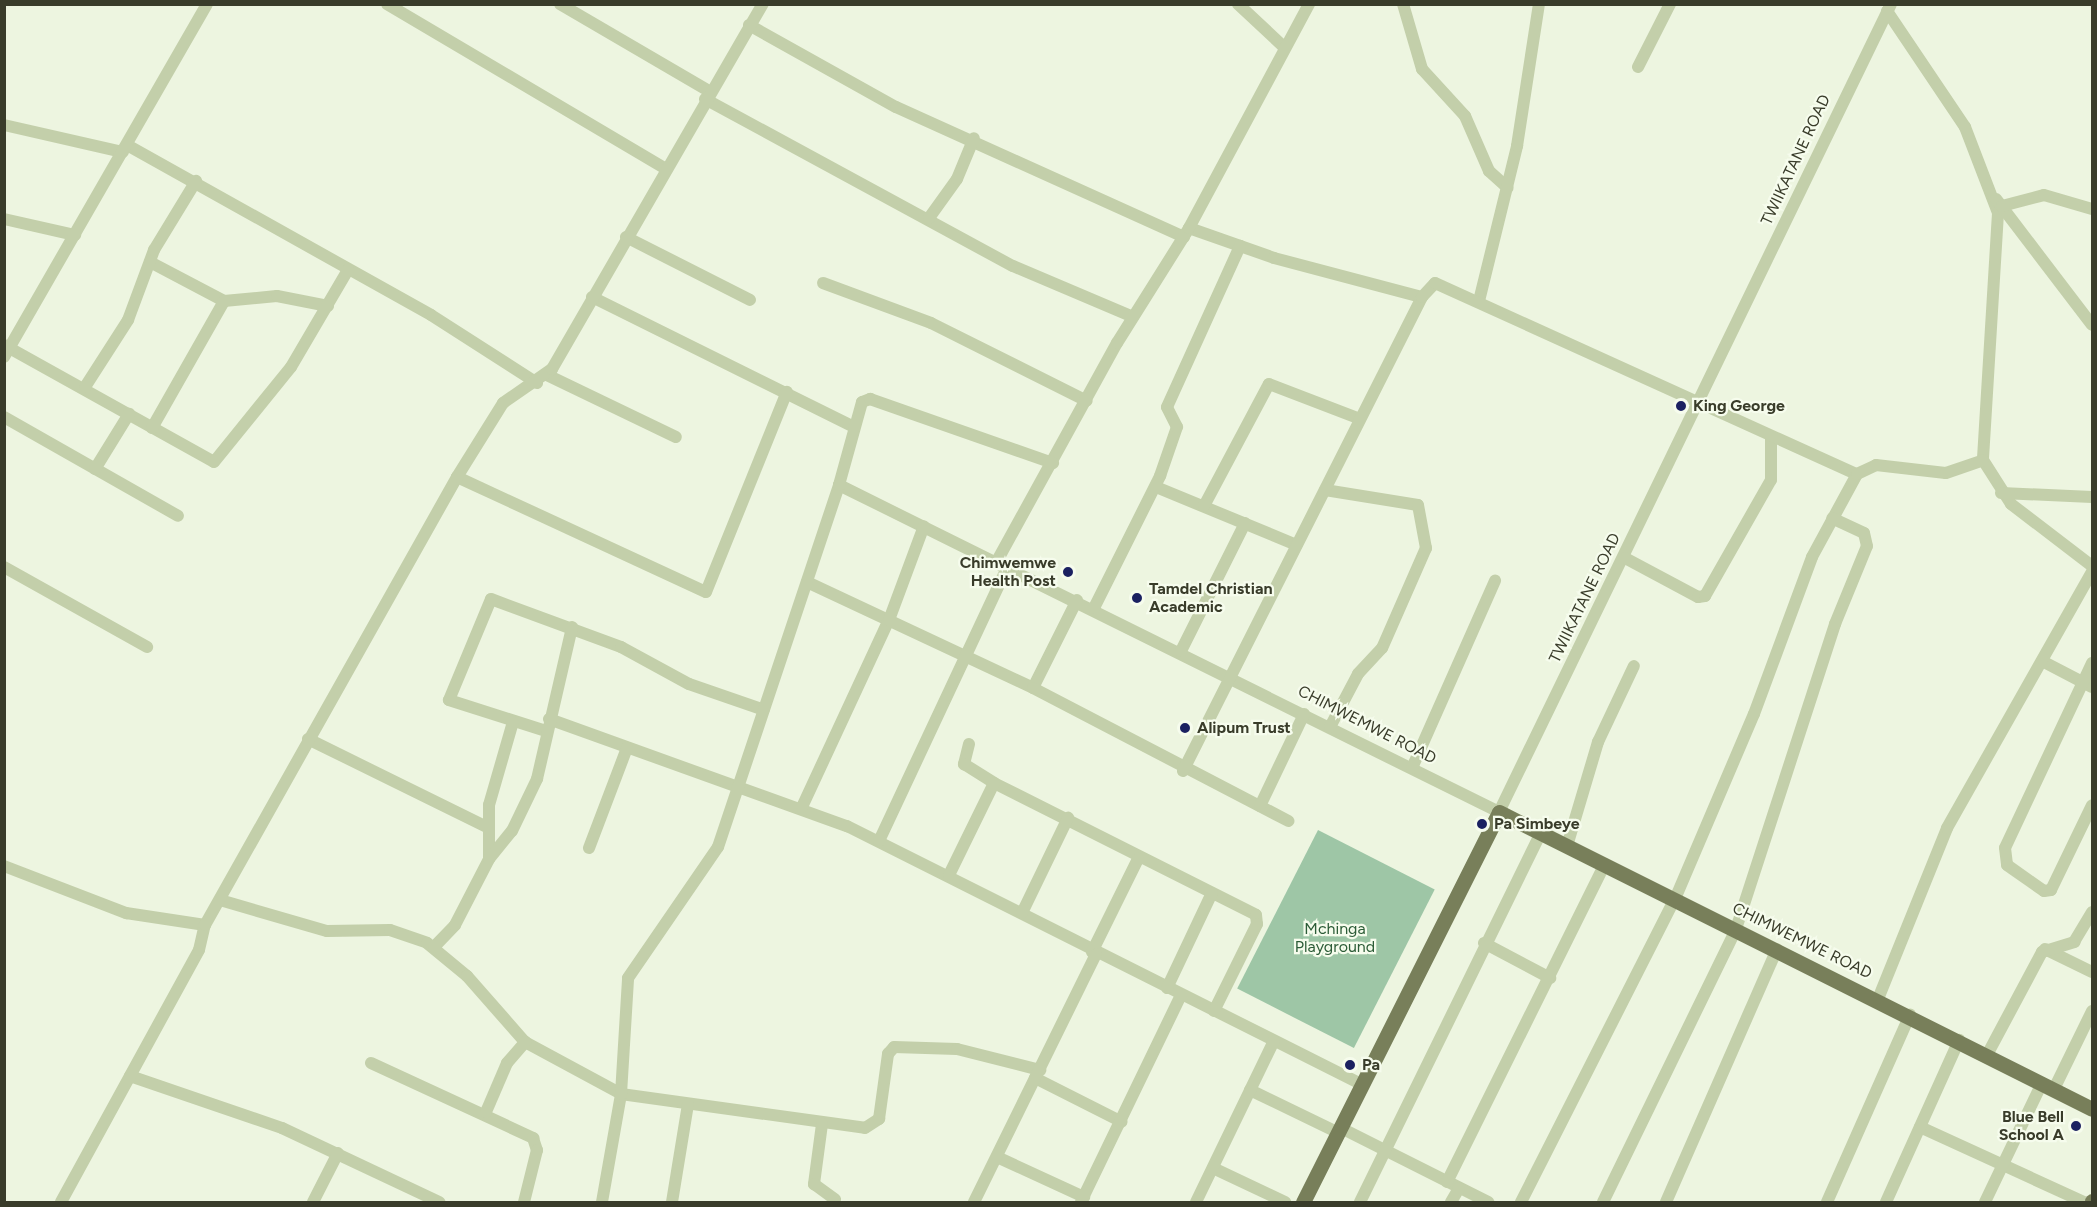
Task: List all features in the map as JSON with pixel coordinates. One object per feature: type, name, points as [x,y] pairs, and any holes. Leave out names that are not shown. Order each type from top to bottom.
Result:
[{"type":"main road","name":"CHIMWEMWE ROAD","points":[[1498,812],[1878,999],[2092,1109]]},
{"type":"main road","name":"TWIIKATANE ROAD","points":[[1303,1203],[1498,812]]},
{"type":"street","points":[[207,4],[7,349],[85,387],[208,462],[220,460],[264,395],[291,367],[348,270]]},
{"type":"street","points":[[387,4],[664,168]]},
{"type":"street","points":[[560,4],[845,178],[929,218],[1031,276],[1133,317]]},
{"type":"street","points":[[62,1203],[198,950],[205,925],[457,477],[503,403],[542,379],[592,297],[707,95],[763,4]]},
{"type":"street","points":[[1238,4],[1284,47]]},
{"type":"street","points":[[879,841],[967,655],[1003,564],[1053,463],[1133,317],[1186,232],[1309,4]]},
{"type":"street","points":[[1404,4],[1422,69],[1465,116],[1489,171],[1508,188]]},
{"type":"street","points":[[1479,301],[1508,188],[1539,4]]},
{"type":"street","points":[[1638,68],[1670,4]]},
{"type":"street","points":[[1889,8],[1951,102],[1993,195],[2000,228],[1986,349],[1983,460],[2001,493],[2092,566]]},
{"type":"street","name":"TWIIKATANE ROAD","points":[[1498,812],[1700,404],[1889,8]]},
{"type":"street","points":[[749,25],[896,107],[974,138],[1186,232],[1422,297]]},
{"type":"street","points":[[4,125],[125,149],[196,181],[542,379],[676,437]]},
{"type":"street","points":[[929,218],[957,179],[974,138]]},
{"type":"street","points":[[85,387],[128,320],[150,262],[196,181]]},
{"type":"street","points":[[1993,195],[2092,325]]},
{"type":"street","points":[[2002,206],[2044,195],[2092,209]]},
{"type":"street","points":[[4,219],[75,235]]},
{"type":"street","points":[[626,237],[750,300]]},
{"type":"street","points":[[1094,608],[1156,487],[1177,427],[1167,407],[1240,246]]},
{"type":"street","points":[[150,262],[224,301],[277,296],[328,306]]},
{"type":"street","points":[[823,283],[932,323],[1087,401]]},
{"type":"street","points":[[1183,771],[1422,297],[1436,283],[1771,438],[1857,474]]},
{"type":"street","points":[[592,297],[852,426]]},
{"type":"street","points":[[152,428],[224,301]]},
{"type":"street","points":[[1204,506],[1269,384],[1360,419]]},
{"type":"street","points":[[457,477],[706,591],[787,392]]},
{"type":"street","points":[[602,1203],[621,1094],[628,978],[711,862],[738,789],[839,485],[852,426],[862,402],[870,399],[1053,463]]},
{"type":"street","points":[[95,469],[129,414]]},
{"type":"street","points":[[4,417],[178,516]]},
{"type":"street","points":[[1625,558],[1698,597],[1706,596],[1771,480],[1771,438]]},
{"type":"street","points":[[1521,1203],[1675,899],[1754,714],[1803,578],[1832,518],[1857,474],[1876,465],[1946,472],[1983,460]]},
{"type":"street","name":"CHIMWEMWE ROAD","points":[[839,485],[1094,608],[1498,812]]},
{"type":"street","points":[[1156,487],[1297,545]]},
{"type":"street","points":[[1324,490],[1418,505],[1426,548],[1382,648],[1358,674],[1330,727]]},
{"type":"street","points":[[2001,493],[2092,497]]},
{"type":"street","points":[[1603,1203],[1736,929],[1835,624],[1867,546],[1864,534],[1832,518]]},
{"type":"street","points":[[1180,651],[1245,523]]},
{"type":"street","points":[[802,807],[889,620],[924,526]]},
{"type":"street","points":[[4,567],[147,647]]},
{"type":"street","points":[[1878,999],[1947,828],[2092,572]]},
{"type":"street","points":[[1412,768],[1495,581]]},
{"type":"street","points":[[807,582],[967,655],[1033,688],[1183,771],[1288,821]]},
{"type":"street","points":[[764,710],[689,684],[676,672],[502,599],[487,603],[448,697],[457,705],[513,722],[547,725],[627,747],[738,789],[759,790],[802,807],[879,841],[1022,913],[1094,953],[1363,1085]]},
{"type":"street","points":[[1033,688],[1077,600]]},
{"type":"street","points":[[434,947],[455,925],[489,858],[513,831],[537,779],[547,725],[572,627]]},
{"type":"street","points":[[2042,661],[2087,685]]},
{"type":"street","points":[[2092,663],[2087,685],[2005,848],[2007,865],[2044,891],[2051,890],[2092,805]]},
{"type":"street","points":[[1568,846],[1598,742],[1634,666]]},
{"type":"street","points":[[1260,806],[1304,714]]},
{"type":"street","points":[[489,858],[487,827],[513,722]]},
{"type":"street","points":[[308,739],[487,827]]},
{"type":"street","points":[[969,744],[964,764],[994,783],[1068,818],[1138,859],[1253,912],[1258,921],[1214,1011]]},
{"type":"street","points":[[589,848],[627,747]]},
{"type":"street","points":[[949,876],[994,783]]},
{"type":"street","points":[[1022,913],[1068,818]]},
{"type":"street","points":[[1360,1203],[1484,943],[1541,833]]},
{"type":"street","points":[[974,1203],[1038,1074],[1138,859]]},
{"type":"street","points":[[1451,1203],[1453,1185],[1605,864]]},
{"type":"street","points":[[4,867],[126,913],[205,925]]},
{"type":"street","points":[[1167,988],[1212,893]]},
{"type":"street","points":[[220,900],[333,932],[398,931],[434,947],[467,976],[525,1042],[621,1094],[688,1104],[749,1108],[822,1124],[876,1124],[888,1054],[894,1047],[957,1049],[1038,1074],[1122,1122]]},
{"type":"street","points":[[1987,1055],[2045,949],[2074,942],[2092,912]]},
{"type":"street","points":[[1484,943],[1550,978]]},
{"type":"street","points":[[1666,1203],[1777,949]]},
{"type":"street","points":[[2045,949],[2092,972]]},
{"type":"street","points":[[997,1157],[1082,1200],[1122,1122],[1181,995]]},
{"type":"street","points":[[1986,1203],[2003,1165],[2092,1011]]},
{"type":"street","points":[[1827,1203],[1910,1015]]},
{"type":"street","points":[[1886,1203],[1959,1040]]},
{"type":"street","points":[[1196,1203],[1274,1041]]},
{"type":"street","points":[[486,1112],[507,1063],[525,1042]]},
{"type":"street","points":[[371,1064],[486,1112],[535,1140],[525,1203]]},
{"type":"street","points":[[130,1076],[282,1128],[439,1203]]},
{"type":"street","points":[[1250,1090],[1386,1151],[1488,1203]]},
{"type":"street","points":[[672,1203],[688,1104]]},
{"type":"street","points":[[822,1124],[814,1184],[835,1199]]},
{"type":"street","points":[[1920,1127],[2084,1203]]},
{"type":"street","points":[[313,1203],[338,1153]]},
{"type":"street","points":[[1213,1168],[1285,1203]]},
{"type":"green space","name":"Mchinga Playground","points":[[1318,830],[1435,889],[1354,1048],[1237,989]]},
{"type":"place","name":"King George","points":[[1681,406]]},
{"type":"place","name":"Chimwemwe Health Post","points":[[1068,572]]},
{"type":"place","name":"Tamdel Christian Academic","points":[[1137,598]]},
{"type":"place","name":"Alipum Trust","points":[[1185,728]]},
{"type":"place","name":"Pa Simbeye","points":[[1482,824]]},
{"type":"place","name":"Pa","points":[[1350,1065]]},
{"type":"place","name":"Blue Bell School A","points":[[2076,1126]]}]
